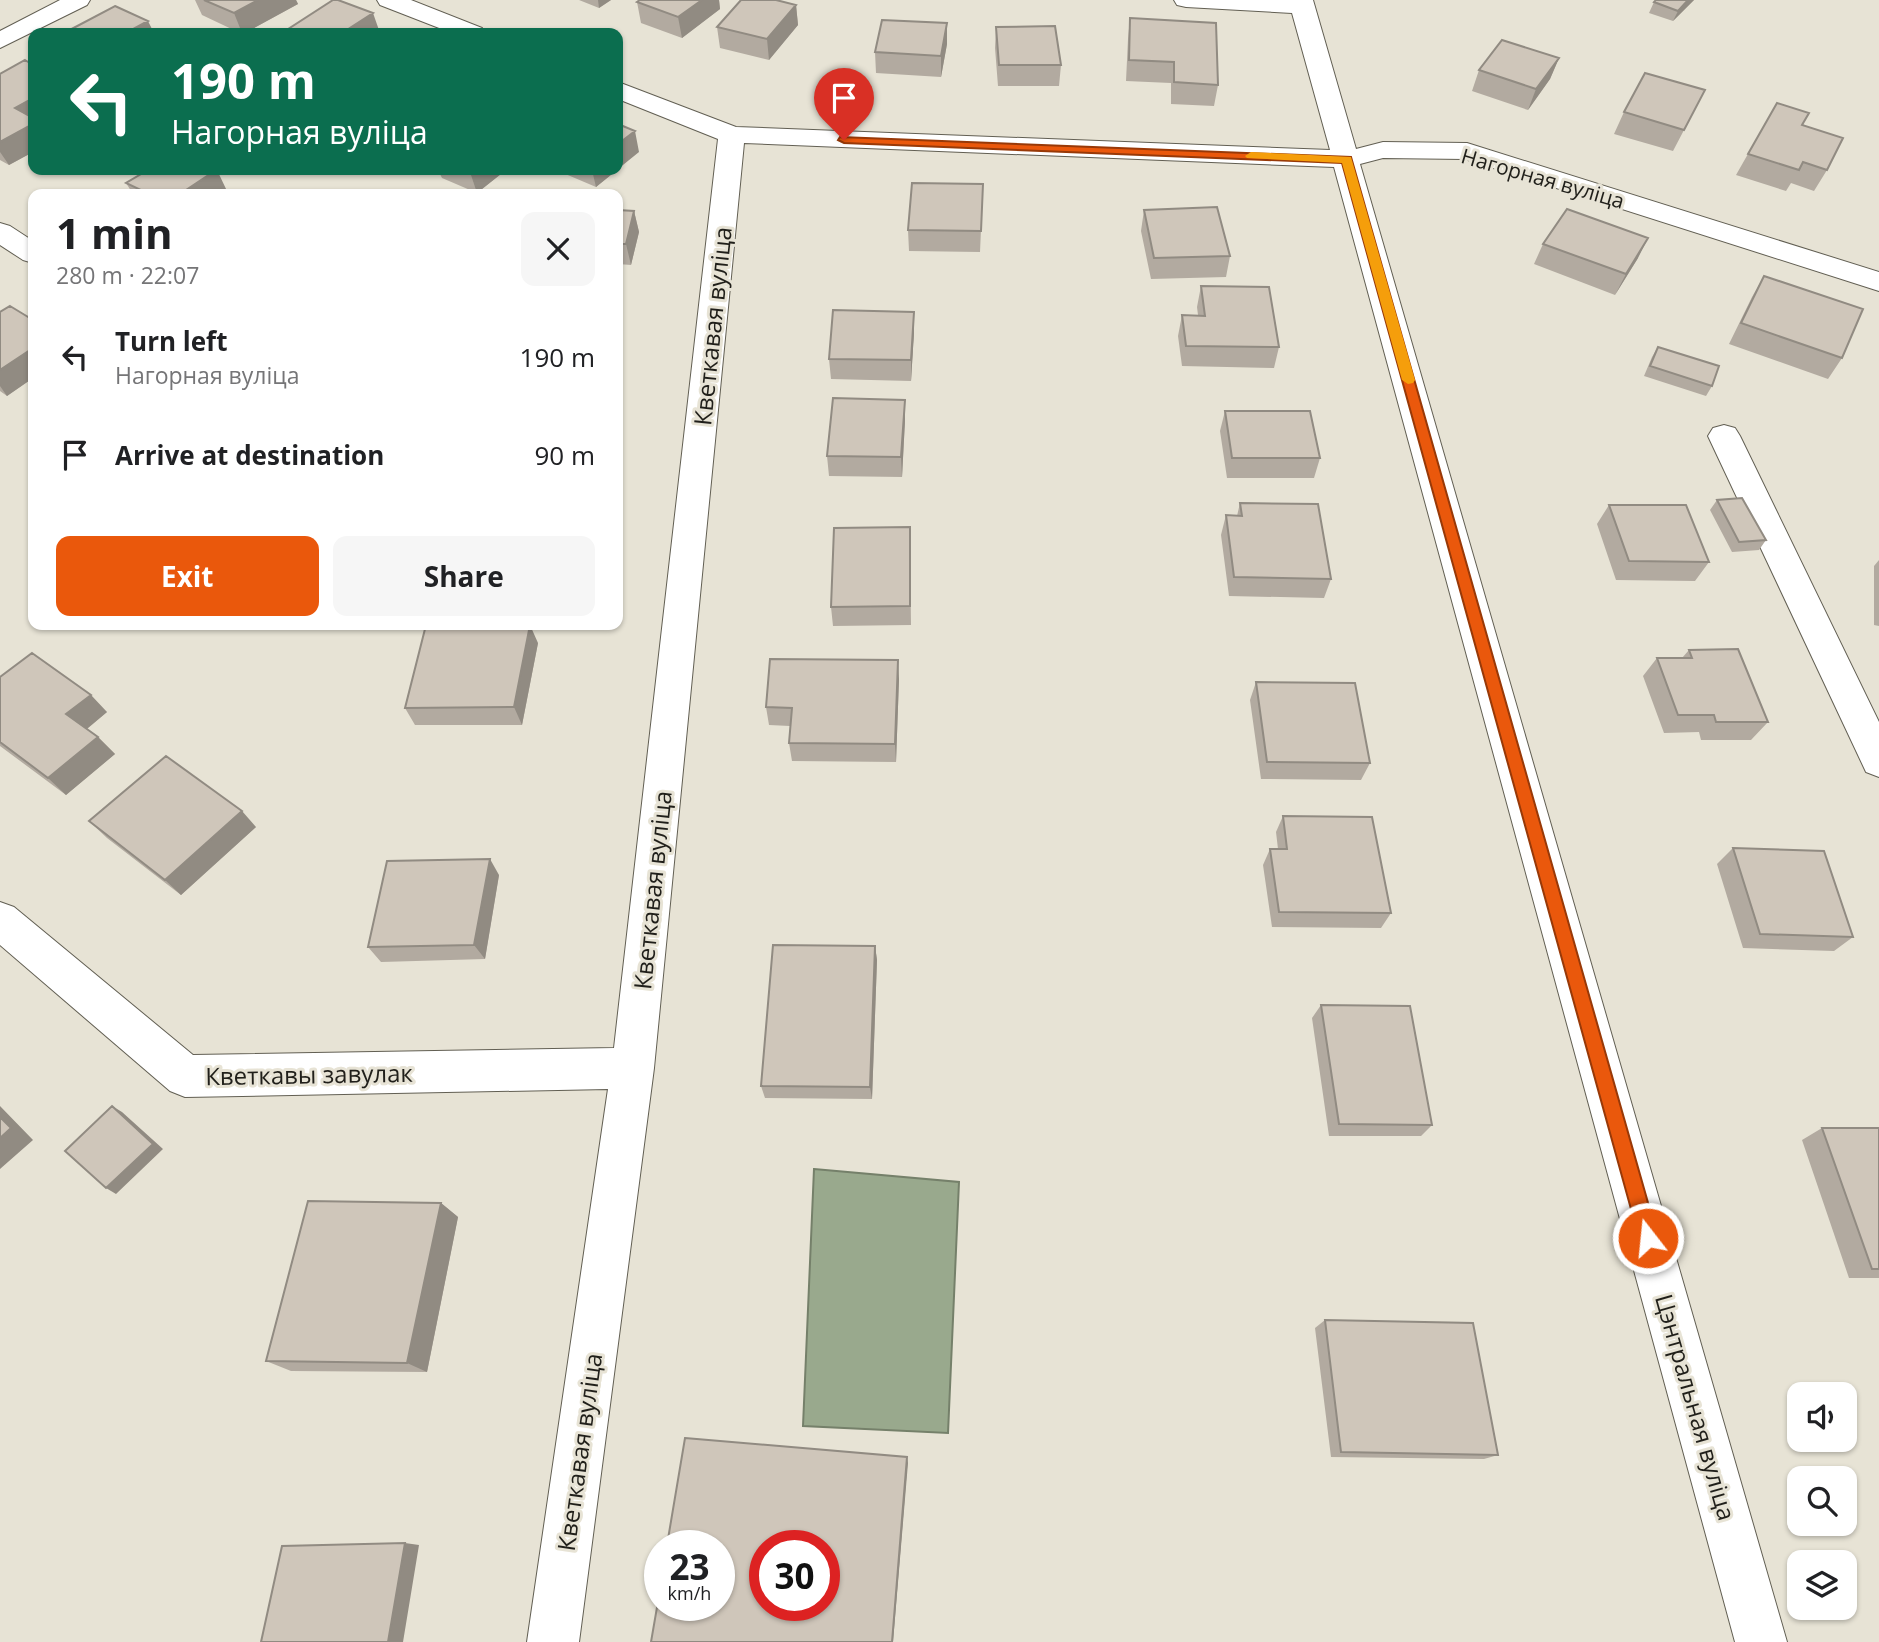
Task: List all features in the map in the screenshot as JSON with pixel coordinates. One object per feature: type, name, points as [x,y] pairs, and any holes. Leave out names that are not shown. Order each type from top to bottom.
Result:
[{"type":"street","points":[[0,41],[78,0]]},
{"type":"street","points":[[389,0],[460,28]]},
{"type":"street","points":[[1186,0],[1302,3]]},
{"type":"street","name":"Цэнтральная вуліца","points":[[1302,3],[1761,1642]]},
{"type":"street","name":"Нагорная вуліца","points":[[623,92],[732,135],[1347,159],[1383,150],[1467,151],[1879,282]]},
{"type":"street","name":"Кветкавая вуліца","points":[[553,1642],[633,1068],[732,135]]},
{"type":"street","points":[[0,232],[28,251]]},
{"type":"street","points":[[1724,436],[1876,746]]},
{"type":"street","name":"Кветкавы завулак","points":[[0,920],[185,1076],[633,1068]]},
{"type":"shaded area","points":[[814,1169],[959,1182],[948,1433],[803,1426]]},
{"type":"building","points":[[204,0],[258,0],[234,13]]},
{"type":"building","points":[[333,0],[373,13],[350,28],[290,28]]},
{"type":"building","points":[[702,0],[678,17],[637,2]]},
{"type":"building","points":[[741,0],[776,0],[796,5],[767,39],[717,27]]},
{"type":"building","points":[[1688,0],[1678,11],[1654,2]]},
{"type":"building","points":[[115,6],[148,21],[135,28],[73,28]]},
{"type":"building","points":[[1130,18],[1216,23],[1218,85],[1174,82],[1174,62],[1129,60]]},
{"type":"building","points":[[882,20],[947,23],[941,56],[875,52]]},
{"type":"building","points":[[1055,26],[1061,65],[999,65],[996,27]]},
{"type":"building","points":[[1502,40],[1559,58],[1536,89],[1479,70]]},
{"type":"building","points":[[25,60],[28,62],[28,101],[15,108],[28,115],[28,127],[0,142],[0,74]]},
{"type":"building","points":[[1645,73],[1705,90],[1684,130],[1624,112]]},
{"type":"building","points":[[1777,103],[1809,113],[1802,125],[1843,138],[1827,170],[1803,162],[1799,170],[1748,154]]},
{"type":"building","points":[[623,126],[635,131],[623,140]]},
{"type":"building","points":[[140,175],[208,175],[188,189],[139,189],[126,183]]},
{"type":"building","points":[[912,183],[983,184],[981,231],[908,230]]},
{"type":"building","points":[[1217,207],[1230,256],[1154,258],[1144,210]]},
{"type":"building","points":[[1567,209],[1648,238],[1626,274],[1543,244]]},
{"type":"building","points":[[623,210],[634,211],[626,244],[623,244]]},
{"type":"building","points":[[1764,276],[1863,309],[1842,358],[1741,323]]},
{"type":"building","points":[[1201,286],[1269,287],[1279,347],[1186,346],[1182,315],[1205,316]]},
{"type":"building","points":[[10,306],[28,317],[28,351],[0,370],[0,312]]},
{"type":"building","points":[[833,310],[914,312],[911,360],[829,359]]},
{"type":"building","points":[[1658,347],[1719,366],[1712,386],[1650,366]]},
{"type":"building","points":[[833,398],[905,400],[901,457],[827,456]]},
{"type":"building","points":[[1225,411],[1310,411],[1320,458],[1232,458]]},
{"type":"building","points":[[1742,498],[1766,540],[1739,542],[1717,500]]},
{"type":"building","points":[[1240,503],[1318,504],[1331,579],[1234,577],[1226,515],[1242,516]]},
{"type":"building","points":[[1609,505],[1686,505],[1709,562],[1629,561]]},
{"type":"building","points":[[910,527],[910,606],[831,607],[834,528]]},
{"type":"building","points":[[425,630],[529,630],[514,707],[405,708]]},
{"type":"building","points":[[1738,649],[1768,722],[1716,722],[1714,715],[1678,715],[1657,658],[1692,658],[1689,650]]},
{"type":"building","points":[[32,653],[91,695],[66,714],[98,737],[48,778],[0,742],[0,677]]},
{"type":"building","points":[[770,659],[898,660],[895,744],[789,743],[792,708],[766,707]]},
{"type":"building","points":[[1256,682],[1355,683],[1370,763],[1267,762]]},
{"type":"building","points":[[166,756],[242,811],[165,880],[89,821]]},
{"type":"building","points":[[1283,816],[1372,817],[1391,913],[1279,912],[1270,849],[1287,849]]},
{"type":"building","points":[[1733,848],[1824,851],[1853,937],[1760,934]]},
{"type":"building","points":[[490,859],[474,945],[368,947],[387,861]]},
{"type":"building","points":[[773,945],[875,946],[870,1087],[761,1086]]},
{"type":"building","points":[[1321,1005],[1410,1006],[1432,1125],[1339,1124]]},
{"type":"building","points":[[112,1106],[153,1144],[106,1188],[65,1151]]},
{"type":"building","points":[[0,1117],[11,1128],[0,1138]]},
{"type":"building","points":[[1822,1128],[1879,1128],[1879,1269],[1872,1269]]},
{"type":"building","points":[[308,1201],[441,1203],[407,1363],[266,1361]]},
{"type":"building","points":[[1325,1320],[1473,1323],[1498,1455],[1341,1452]]},
{"type":"building","points":[[685,1438],[907,1457],[892,1642],[651,1642],[655,1621],[735,1621],[735,1530],[670,1530]]},
{"type":"building","points":[[405,1543],[388,1642],[261,1642],[282,1546]]},
{"type":"slow traffic","points":[[1251,156],[1347,159],[1408,380]]},
{"type":"route","points":[[844,140],[1347,159],[1648,1238]]}]
